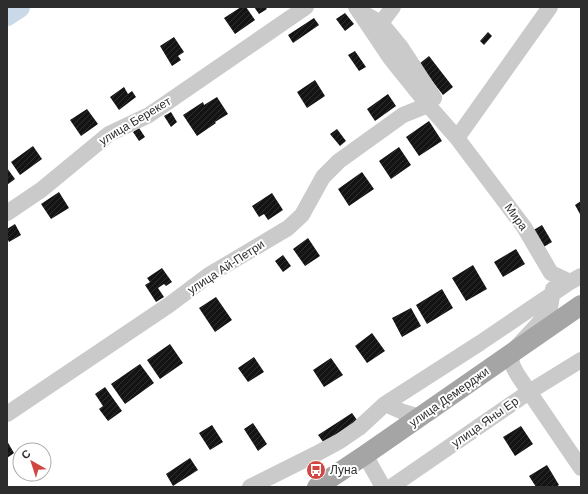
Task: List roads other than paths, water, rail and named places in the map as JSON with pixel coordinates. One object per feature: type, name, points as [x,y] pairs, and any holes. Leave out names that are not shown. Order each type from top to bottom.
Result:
[{"type":"main road","name":"улица Демерджи","points":[[317,487],[581,305]]},
{"type":"street","name":"улица Берекет","points":[[7,213],[41,190],[109,134],[149,115],[306,7]]},
{"type":"street","points":[[381,23],[393,7]]},
{"type":"street","points":[[456,138],[550,7]]},
{"type":"street","points":[[358,9],[381,23],[400,46],[440,107],[456,138]]},
{"type":"street","points":[[358,9],[391,59],[456,138]]},
{"type":"street","name":"улица Ай-Петри","points":[[7,414],[169,305],[209,275],[288,228],[302,215],[323,177],[339,161],[403,115],[428,104]]},
{"type":"street","name":"Мира","points":[[456,138],[524,227],[551,272]]},
{"type":"street","points":[[576,279],[551,272],[553,293],[550,308],[539,323],[511,354],[512,366],[581,468]]},
{"type":"street","points":[[250,487],[316,454],[359,428],[385,404],[480,344],[553,293],[576,279]]},
{"type":"street","name":"улица Яны Ер","points":[[391,487],[529,392],[581,360]]},
{"type":"street","points":[[385,404],[403,412],[420,417]]},
{"type":"street","points":[[365,455],[383,487]]},
{"type":"waterway","points":[[7,15],[19,7]]},
{"type":"place","name":"Луна","points":[[316,470]]}]
